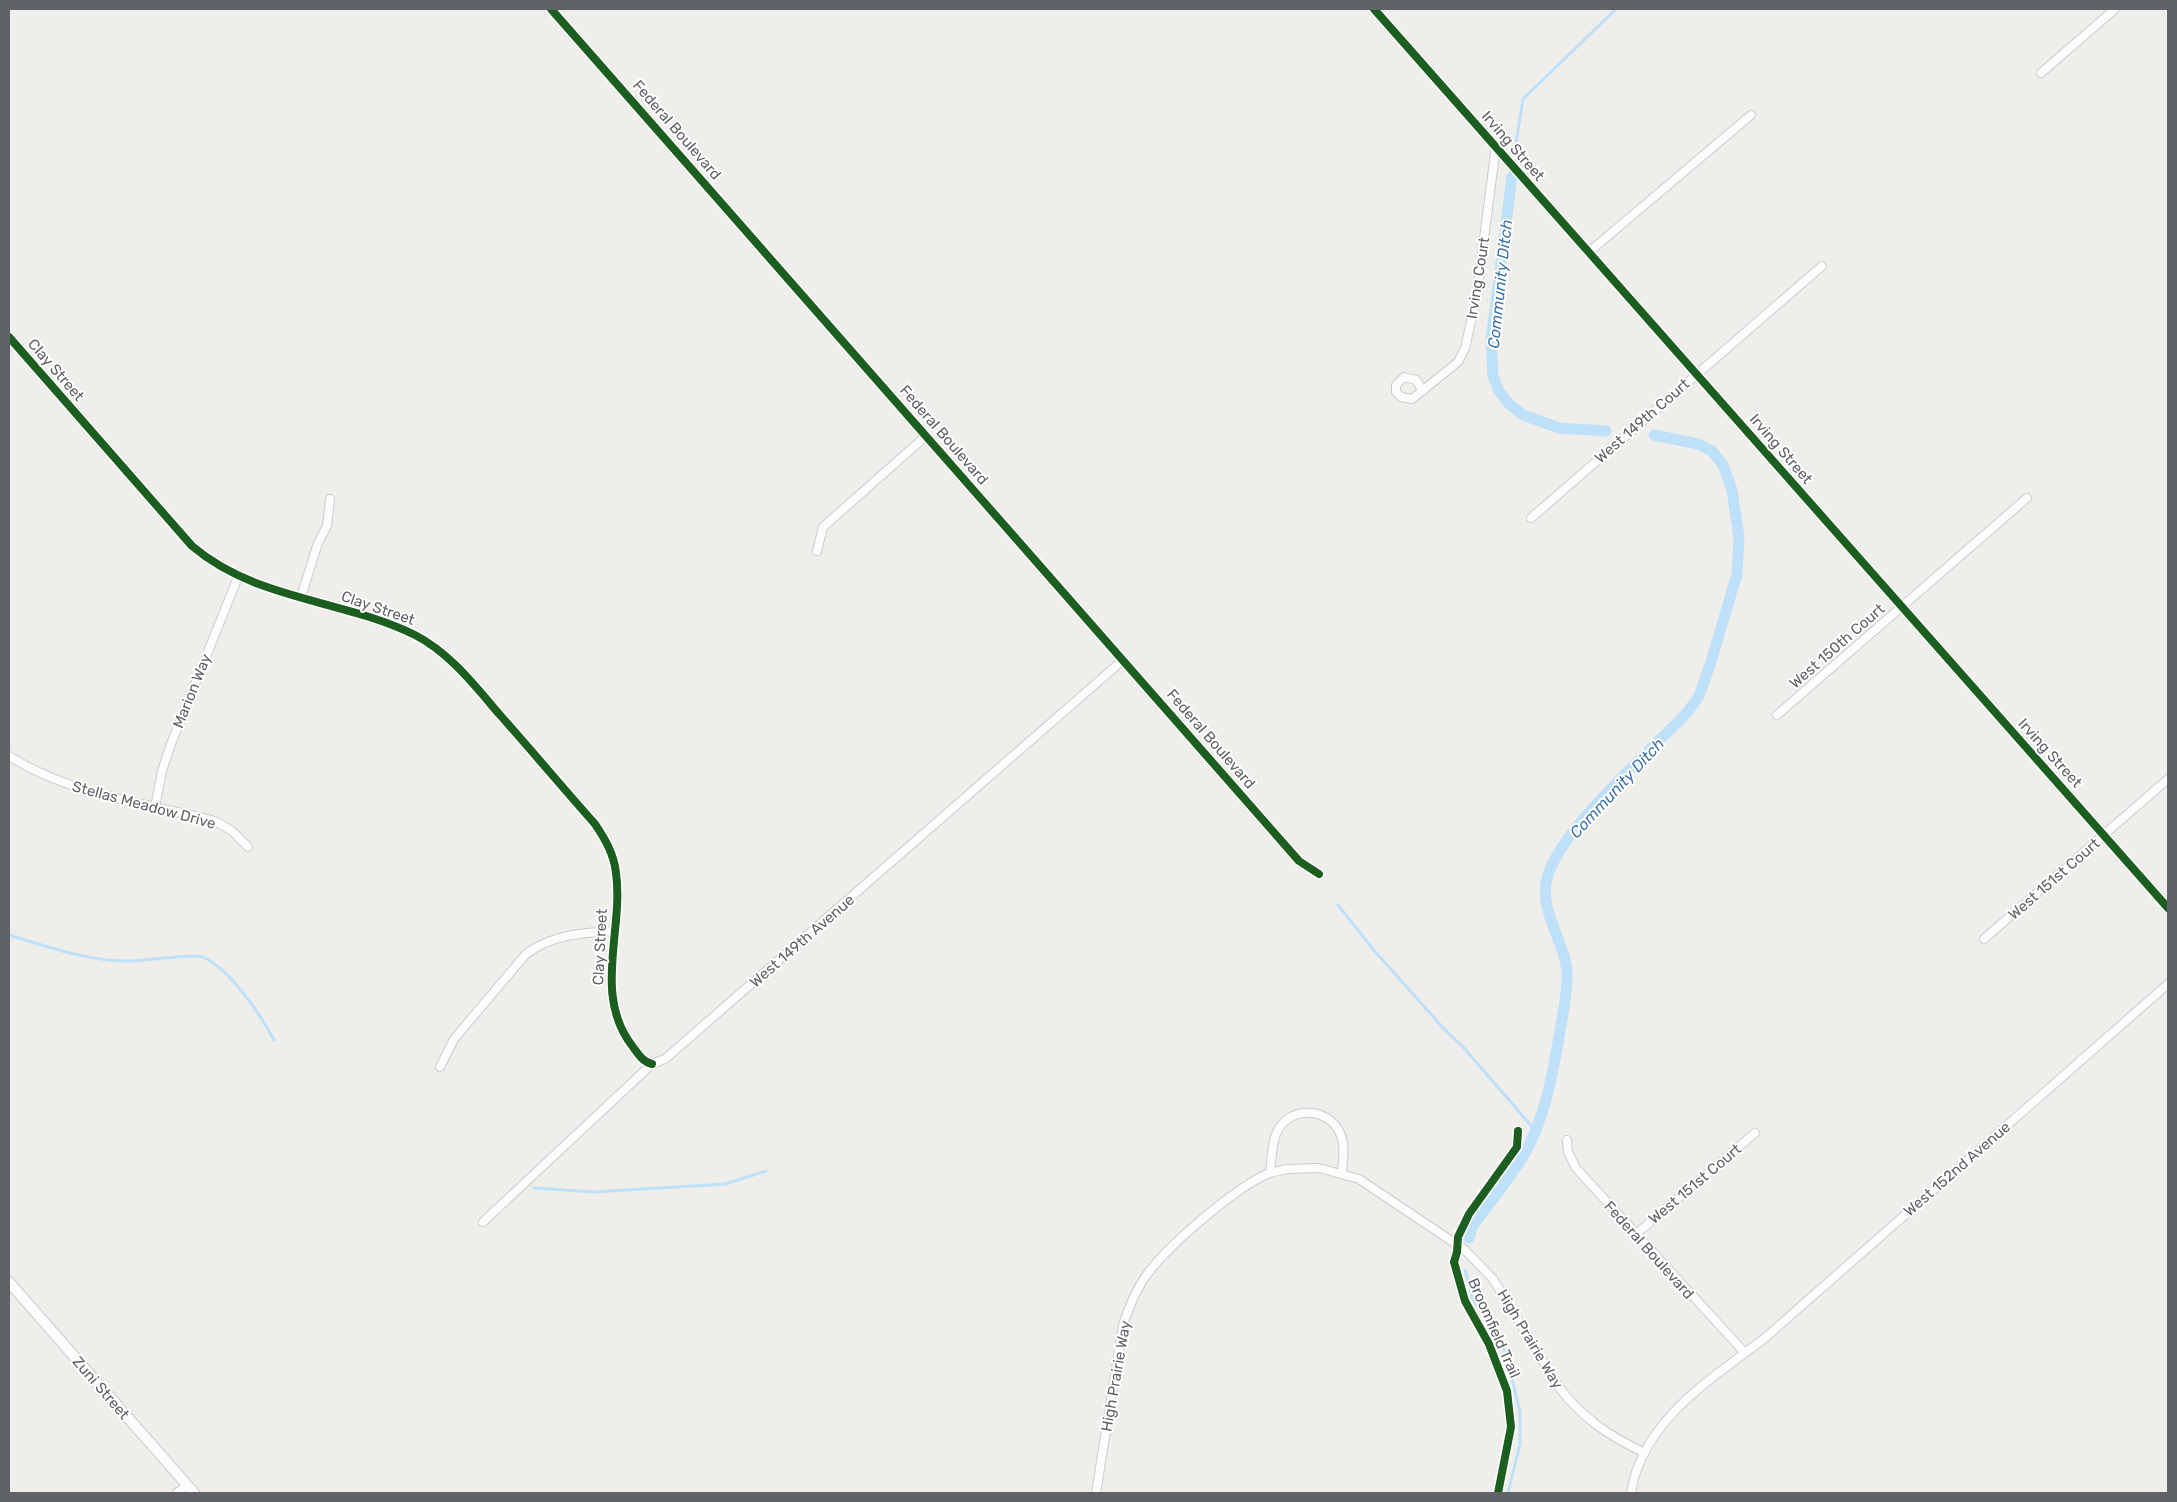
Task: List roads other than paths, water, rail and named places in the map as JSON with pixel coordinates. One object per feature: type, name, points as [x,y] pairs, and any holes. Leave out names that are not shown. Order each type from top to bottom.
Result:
[{"type":"street","name":"Federal Boulevard","points":[[552,9],[1299,861],[1319,874]]},
{"type":"street","name":"Irving Street","points":[[1374,9],[2168,908]]},
{"type":"street","points":[[2041,73],[2115,9]]},
{"type":"street","points":[[1589,252],[1751,115]]},
{"type":"street","name":"Irving Court","points":[[1423,390],[1458,362],[1465,348],[1476,300],[1496,146]]},
{"type":"street","name":"West 149th Court","points":[[1531,518],[1822,266]]},
{"type":"street","name":"Clay Street","points":[[9,337],[192,546],[206,558],[238,577],[390,624],[416,636],[460,669],[603,836],[616,871],[611,979],[615,1017],[629,1042],[644,1061],[652,1064]]},
{"type":"street","points":[[817,551],[823,527],[926,436]]},
{"type":"street","points":[[301,597],[318,543],[326,526],[330,498]]},
{"type":"street","name":"West 150th Court","points":[[1777,715],[2027,498]]},
{"type":"street","name":"Marion Way","points":[[155,807],[162,771],[171,744],[238,577]]},
{"type":"street","name":"West 149th Avenue","points":[[483,1222],[652,1064],[660,1062],[672,1053],[1123,660]]},
{"type":"street","name":"Stellas Meadow Drive","points":[[9,756],[26,767],[65,784],[215,821],[232,831],[248,846]]},
{"type":"street","name":"West 151st Court","points":[[1984,939],[2168,779]]},
{"type":"street","points":[[440,1067],[454,1038],[526,954],[538,946],[560,937],[614,931]]},
{"type":"street","name":"West 152nd Avenue","points":[[1632,1493],[1645,1453],[1667,1420],[1684,1402],[1744,1352],[1766,1337],[2168,984]]},
{"type":"street","points":[[1270,1173],[1277,1131],[1290,1117],[1309,1112],[1326,1118],[1340,1132],[1343,1142],[1342,1173]]},
{"type":"street","name":"West 151st Court","points":[[1636,1235],[1756,1133]]},
{"type":"street","name":"Federal Boulevard","points":[[1567,1140],[1568,1152],[1576,1168],[1744,1352]]},
{"type":"street","name":"High Prairie Way","points":[[1096,1493],[1124,1325],[1138,1288],[1158,1260],[1229,1197],[1248,1183],[1270,1173],[1303,1168],[1342,1173],[1373,1188],[1465,1250],[1480,1264],[1504,1296],[1558,1386],[1570,1402],[1602,1431],[1645,1453]]},
{"type":"street","name":"Zuni Street","points":[[9,1282],[190,1489]]},
{"type":"street","points":[[177,1493],[190,1489]]},
{"type":"waterway","name":"Community Ditch","points":[[1516,143],[1523,99],[1616,9]]},
{"type":"waterway","name":"Community Ditch","points":[[1512,177],[1491,341],[1493,376],[1499,391],[1509,404],[1523,415],[1559,428],[1606,431]]},
{"type":"waterway","name":"Community Ditch","points":[[1469,1238],[1472,1227],[1525,1153],[1543,1111],[1550,1082],[1565,1005],[1567,973],[1562,950],[1546,903],[1545,890],[1547,878],[1555,859],[1587,815],[1629,770],[1686,714],[1699,696],[1737,574],[1739,538],[1732,490],[1723,465],[1712,451],[1698,444],[1654,435]]},
{"type":"waterway","points":[[1338,905],[1372,948],[1445,1030],[1463,1047],[1535,1130]]},
{"type":"waterway","points":[[9,935],[65,952],[108,960],[131,961],[188,956],[203,957],[224,971],[234,982],[253,1005],[274,1040]]},
{"type":"waterway","points":[[534,1188],[593,1192],[725,1184],[766,1171]]},
{"type":"waterway","name":"Community Ditch","points":[[1465,1270],[1473,1299],[1506,1353],[1520,1412],[1520,1444],[1508,1493]]}]
